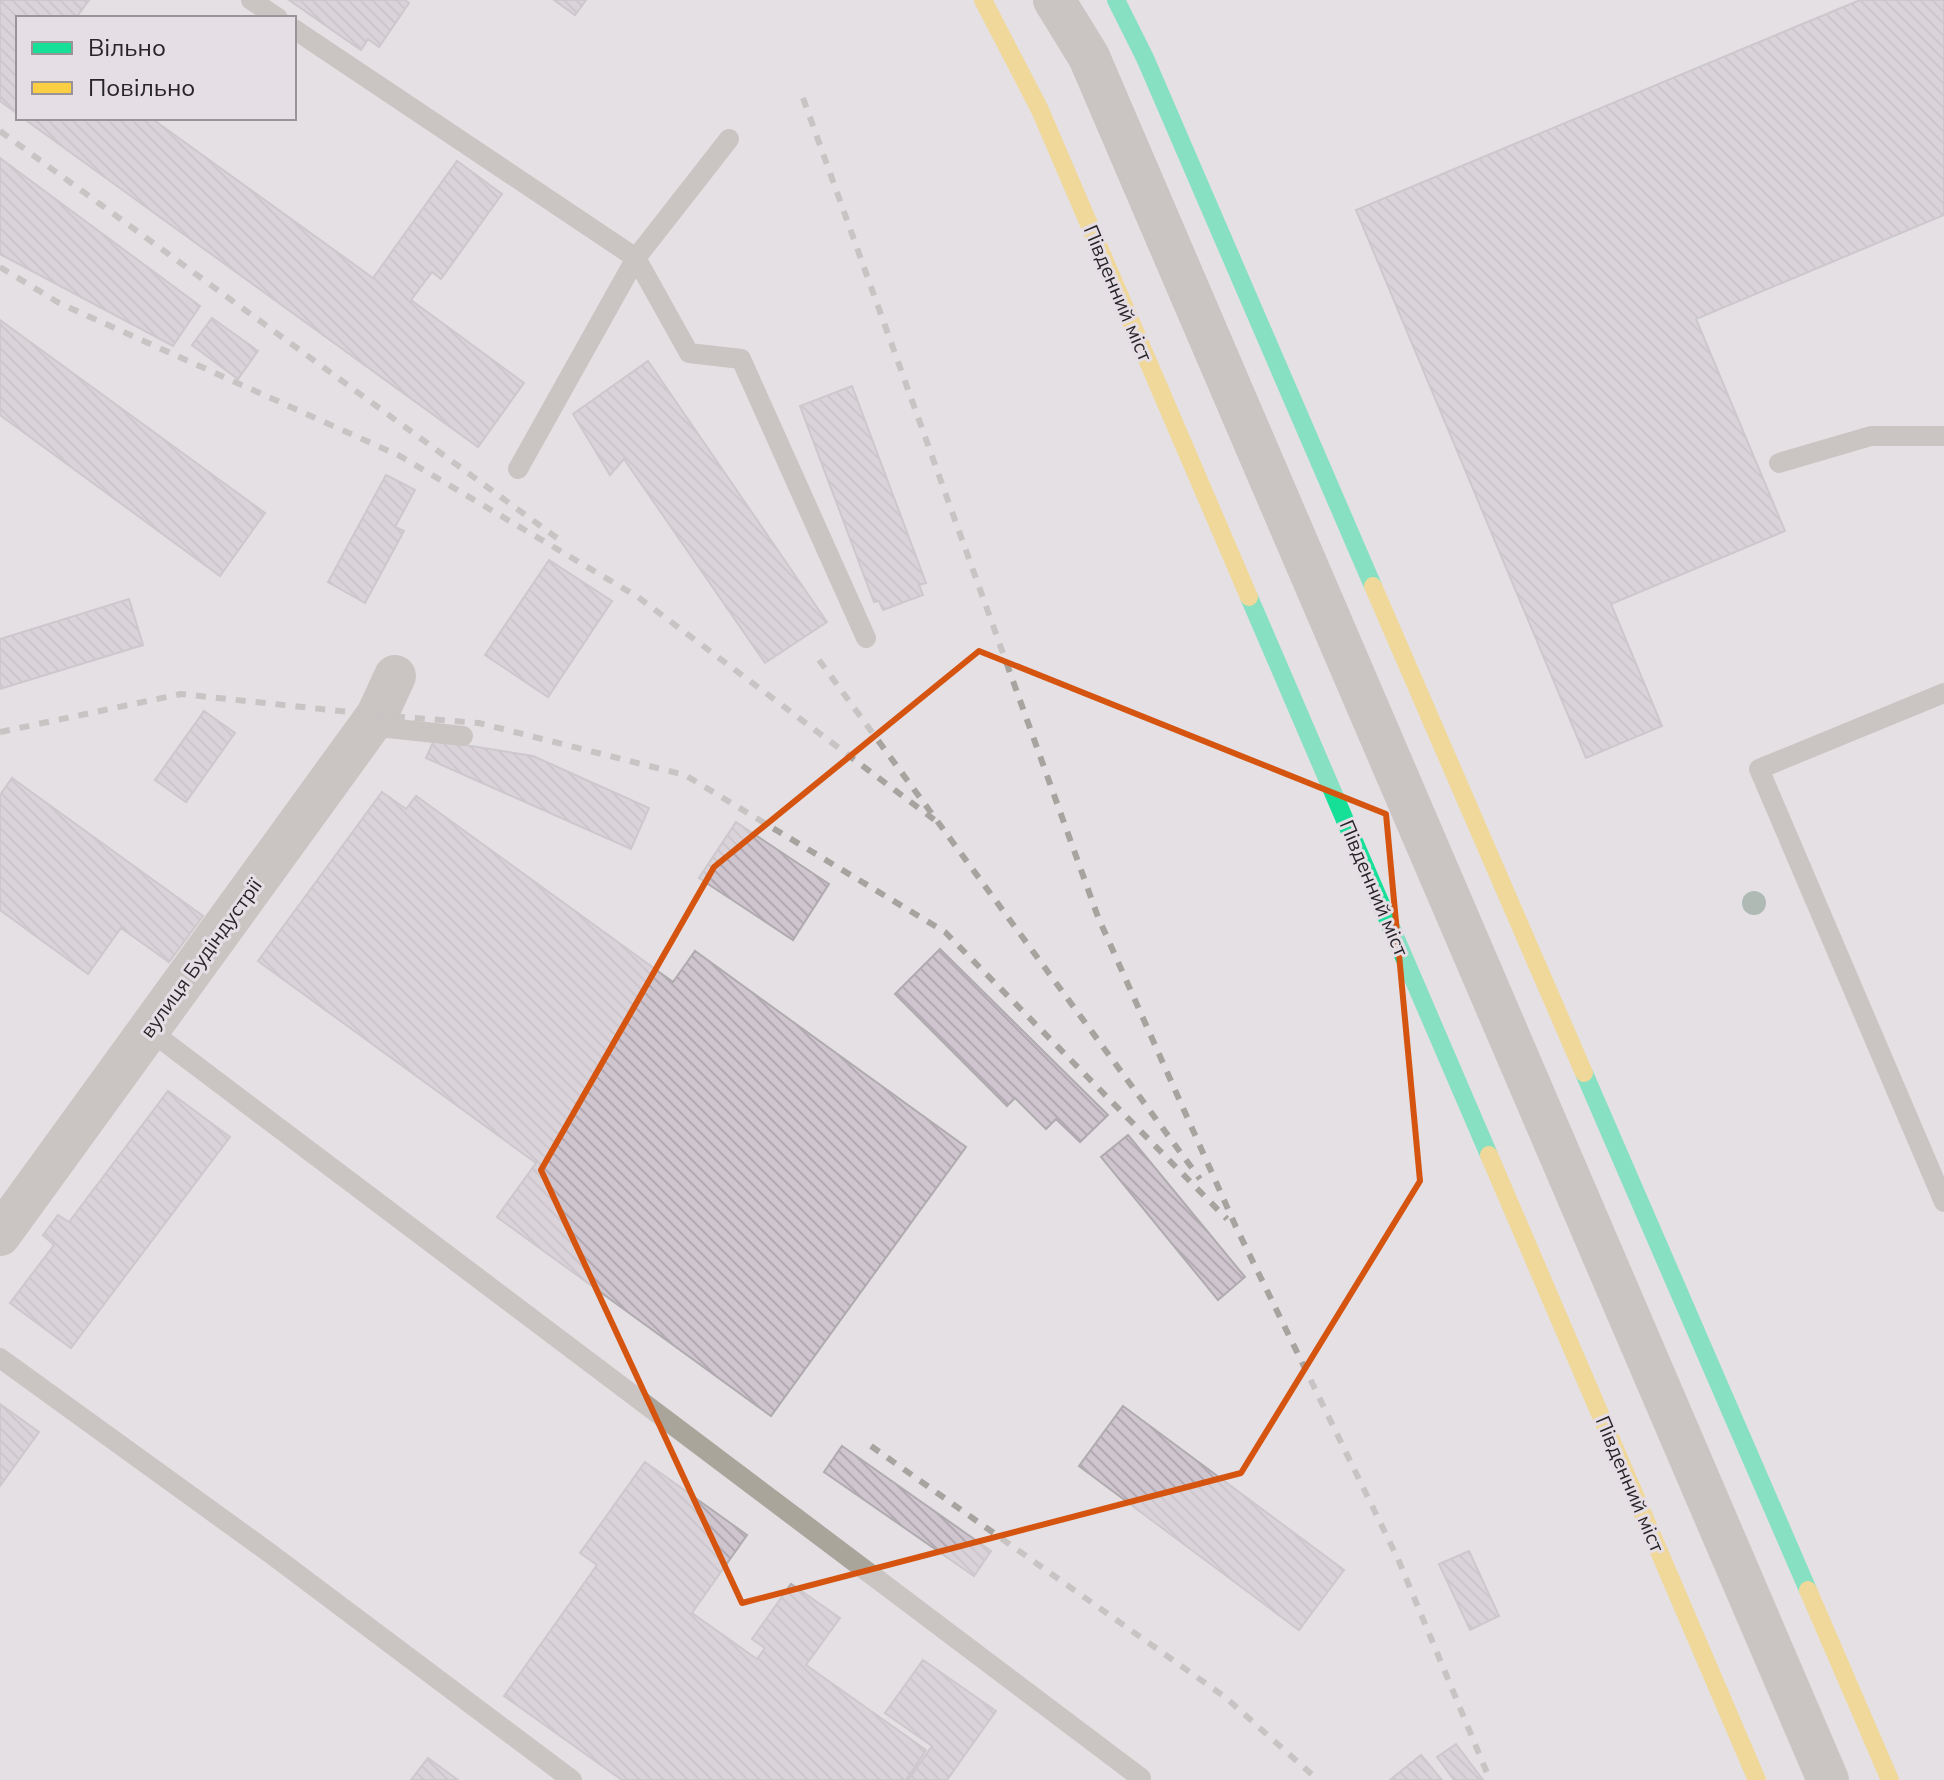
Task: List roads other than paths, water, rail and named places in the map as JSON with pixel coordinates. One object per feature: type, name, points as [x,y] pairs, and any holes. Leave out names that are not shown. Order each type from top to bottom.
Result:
[{"type":"highway","name":"Південний міст","points":[[983,0],[1040,110],[1757,1780]]},
{"type":"highway","points":[[1116,0],[1145,58],[1890,1780]]},
{"type":"street","points":[[1054,0],[1089,57],[1828,1780]]},
{"type":"street","name":"вулиця Будіндустрії","points":[[0,1235],[377,715],[395,676]]},
{"type":"lane","points":[[251,0],[275,16]]},
{"type":"lane","points":[[296,30],[636,258],[689,353],[741,359],[866,638]]},
{"type":"lane","points":[[518,469],[636,258],[729,139]]},
{"type":"lane","points":[[1779,463],[1871,436],[1944,436]]},
{"type":"lane","points":[[1944,693],[1759,769],[1944,1202]]},
{"type":"lane","points":[[369,726],[463,736]]},
{"type":"lane","points":[[149,1030],[1141,1778]]},
{"type":"lane","points":[[0,1358],[271,1554],[572,1780]]},
{"type":"railway","points":[[803,98],[1098,917],[1236,1227],[1398,1559],[1490,1780]]},
{"type":"railway","points":[[0,131],[557,538]]},
{"type":"railway","points":[[0,267],[59,303],[400,456],[638,597],[940,824]]},
{"type":"railway","points":[[819,660],[1200,1179]]},
{"type":"railway","points":[[0,732],[181,694],[479,723],[685,775],[945,932],[1227,1219]]},
{"type":"railway","points":[[871,1446],[1225,1697],[1318,1780]]}]
